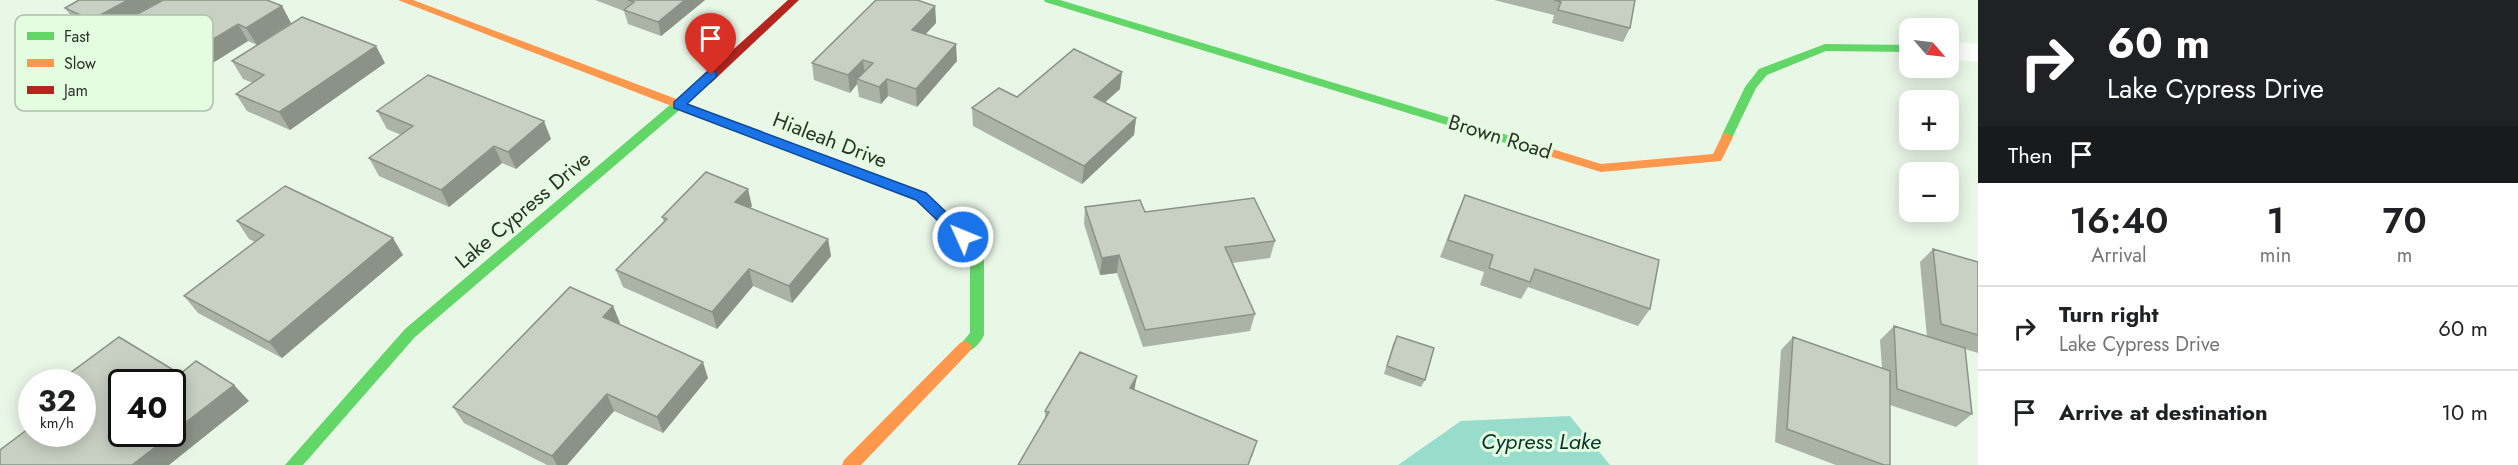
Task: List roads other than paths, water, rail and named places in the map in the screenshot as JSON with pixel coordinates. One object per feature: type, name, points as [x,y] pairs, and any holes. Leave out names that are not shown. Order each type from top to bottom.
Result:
[{"type":"street","name":"Hialeah Drive","points":[[403,0],[921,196],[977,250],[977,335],[850,465]]},
{"type":"street","name":"Lake Cypress Drive","points":[[292,465],[410,333],[679,105],[794,0]]},
{"type":"street","name":"Brown Road","points":[[1049,0],[1601,168],[1717,158],[1751,87],[1763,72],[1825,46],[1899,49]]},
{"type":"street","points":[[1959,51],[1978,54]]},
{"type":"water","name":"Cypress Lake","points":[[1570,416],[1610,465],[1398,465],[1461,421]]}]
